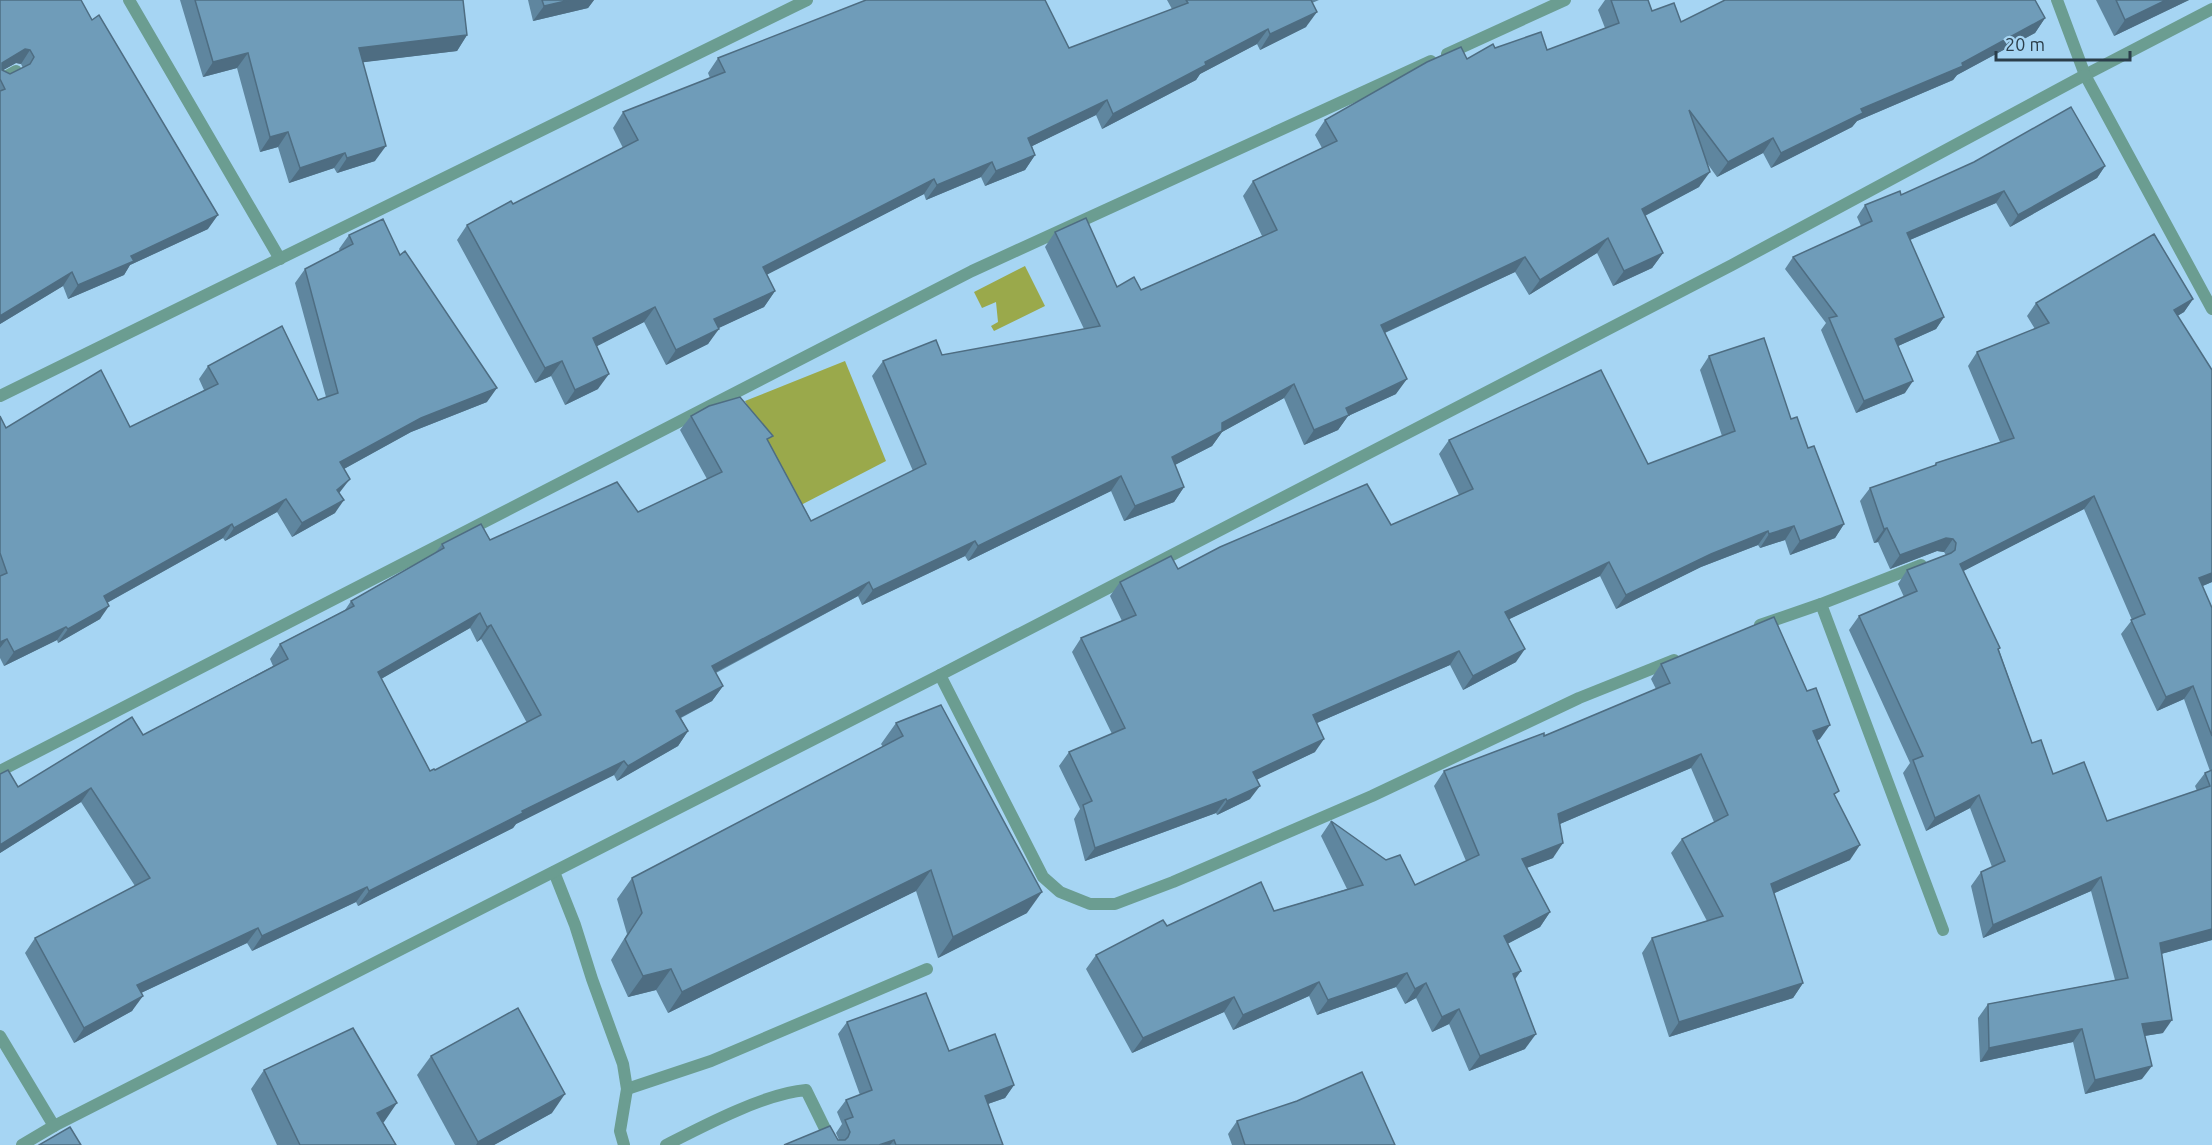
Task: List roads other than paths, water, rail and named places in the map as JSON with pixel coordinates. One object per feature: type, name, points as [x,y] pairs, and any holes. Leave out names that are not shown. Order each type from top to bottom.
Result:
[{"type":"street","points":[[129,0],[280,259]]},
{"type":"street","points":[[0,396],[807,0]]},
{"type":"street","points":[[0,771],[972,271],[1565,0]]},
{"type":"street","points":[[2057,0],[2085,75],[2212,309]]},
{"type":"street","points":[[22,1145],[54,1126],[940,675],[1721,271],[2212,9]]},
{"type":"street","points":[[0,80],[16,70]]},
{"type":"street","points":[[1749,629],[1928,563]]},
{"type":"street","points":[[1821,604],[1943,930]]},
{"type":"street","points":[[940,675],[1043,877],[1060,892],[1090,904],[1114,904],[1173,882],[1372,796],[1579,698],[1685,655]]},
{"type":"street","points":[[554,872],[575,925],[622,1064],[627,1089],[620,1131],[624,1145]]},
{"type":"street","points":[[627,1089],[711,1061],[927,969]]},
{"type":"street","points":[[0,1036],[54,1126]]},
{"type":"street","points":[[666,1145],[759,1102],[788,1091],[806,1090],[833,1145]]}]
